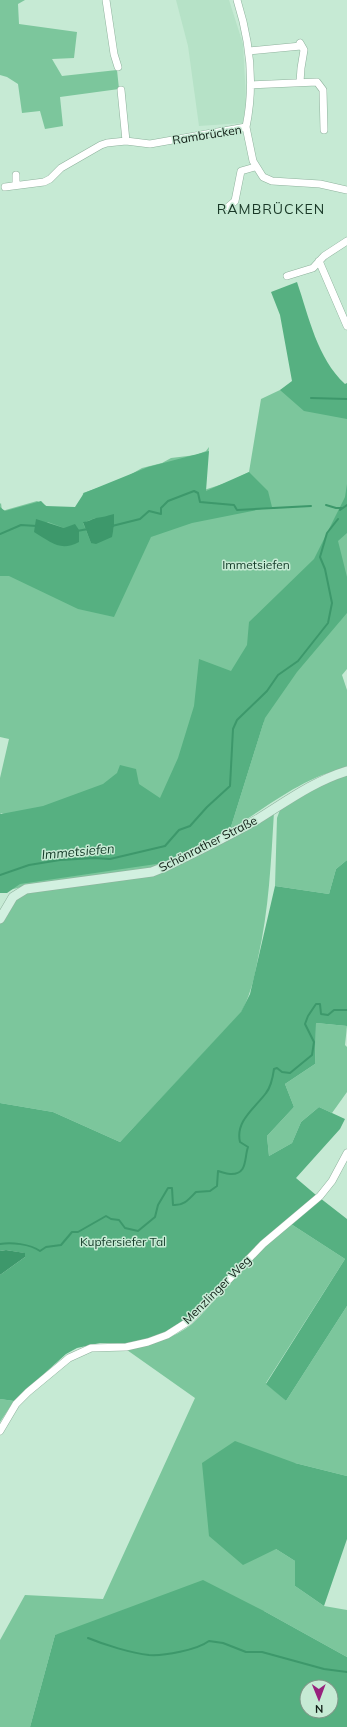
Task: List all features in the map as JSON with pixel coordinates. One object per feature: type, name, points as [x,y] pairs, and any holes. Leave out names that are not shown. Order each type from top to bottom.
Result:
[{"type":"street","points":[[106,0],[114,54],[118,67]]},
{"type":"street","points":[[237,0],[249,51],[251,85],[246,127]]},
{"type":"street","points":[[249,51],[300,44],[304,50],[300,68],[300,82]]},
{"type":"street","points":[[251,85],[317,82],[321,86],[324,130]]},
{"type":"street","points":[[121,90],[126,141]]},
{"type":"street","name":"Rambrücken","points":[[5,187],[44,182],[50,179],[61,168],[101,145],[108,143],[126,141],[150,144],[246,127],[256,167]]},
{"type":"street","points":[[228,207],[235,201],[241,171],[256,167],[263,177],[272,181],[320,184],[347,190]]},
{"type":"street","points":[[16,175],[16,185]]},
{"type":"street","points":[[288,276],[313,268],[336,247],[347,241]]},
{"type":"street","points":[[319,261],[347,326]]},
{"type":"street","name":"Schönrather Straße","points":[[0,918],[13,897],[26,889],[152,872],[168,866],[258,819],[310,786],[347,770]]},
{"type":"street","name":"Menzlinger Weg","points":[[0,1430],[16,1404],[28,1392],[69,1358],[81,1351],[91,1348],[126,1347],[148,1342],[167,1335],[188,1321],[263,1244],[327,1189],[347,1153]]},
{"type":"shaded area","points":[[176,0],[229,0],[243,44],[246,99],[243,123],[199,126],[188,46]]},
{"type":"shaded area","points":[[114,514],[112,537],[96,544],[91,543],[83,522]]},
{"type":"shaded area","points":[[36,519],[64,528],[75,524],[79,530],[79,542],[72,545],[61,546],[51,542],[34,532]]},
{"type":"shaded area","points":[[6,1250],[25,1253],[25,1257],[0,1275],[0,1251]]},
{"type":"green space","points":[[0,0],[25,0],[18,4],[19,24],[77,32],[74,58],[52,59],[62,76],[117,70],[119,89],[60,97],[63,126],[45,129],[40,111],[22,113],[18,84],[7,77],[0,75]]},
{"type":"green space","points":[[297,282],[310,323],[321,350],[335,374],[345,384],[347,383],[347,419],[304,411],[280,390],[292,381],[280,315],[271,292]]},
{"type":"green space","name":"Immetsiefen","points":[[324,372],[336,375],[340,388],[347,390],[347,669],[342,675],[347,690],[347,768],[331,772],[301,785],[286,793],[230,830],[264,721],[206,833],[196,847],[184,854],[150,868],[31,885],[0,892],[0,815],[4,814],[0,813],[0,778],[9,739],[0,737],[0,504],[1,503],[2,511],[37,501],[54,510],[82,507],[83,493],[121,480],[142,468],[162,463],[171,458],[196,455],[206,451],[209,447],[204,490],[229,482],[249,472],[261,399]]},
{"type":"green space","points":[[209,451],[206,491],[249,472],[268,491],[272,507],[192,523],[151,537],[114,617],[78,609],[9,576],[0,576],[0,507],[5,511],[41,501],[46,506],[75,507],[84,493],[148,467]],"holes":[[[95,518],[105,518],[114,526],[113,531],[91,543],[83,523]],[[48,522],[64,528],[34,532]]]},
{"type":"green space","points":[[347,484],[347,533],[338,541],[347,577],[347,613],[297,672],[265,718],[230,830],[163,863],[20,884],[7,893],[0,893],[0,813],[43,806],[103,784],[117,773],[120,765],[136,769],[139,784],[160,798],[178,758],[194,706],[199,659],[231,671],[247,645],[249,622],[314,559],[345,497]]},
{"type":"green space","points":[[347,774],[347,860],[336,869],[329,894],[275,886],[277,818],[281,807],[299,795]]},
{"type":"green space","points":[[274,812],[265,922],[254,979],[241,1013],[120,1142],[53,1112],[0,1103],[0,924],[12,904],[25,892],[148,875]]},
{"type":"green space","name":"Kupfersiefer Tal","points":[[347,860],[347,1026],[316,1023],[315,1064],[285,1084],[294,1107],[267,1136],[269,1156],[292,1143],[301,1122],[319,1107],[345,1119],[340,1129],[296,1178],[316,1195],[261,1241],[186,1319],[165,1332],[146,1340],[127,1343],[100,1343],[77,1348],[66,1354],[14,1401],[0,1399],[0,1275],[25,1257],[24,1253],[6,1250],[0,1251],[0,1103],[53,1112],[120,1142],[241,1012],[250,994],[275,886],[329,894],[336,869]]},
{"type":"green space","points":[[316,1023],[347,1026],[345,1045],[347,1047],[347,1092],[332,1113],[319,1107],[301,1122],[292,1143],[269,1156],[267,1136],[294,1107],[285,1084],[315,1064]]},
{"type":"green space","points":[[320,1198],[347,1219],[347,1306],[286,1401],[266,1384],[345,1259],[291,1224]]},
{"type":"green space","points":[[291,1224],[345,1259],[266,1383],[286,1401],[347,1306],[347,1476],[295,1463],[276,1549],[295,1561],[295,1586],[324,1606],[347,1610],[347,1657],[264,1611],[55,1635],[30,1727],[0,1727],[0,1640],[25,1595],[103,1599],[195,1398],[127,1350],[161,1341],[192,1324],[256,1256]]},
{"type":"green space","points":[[0,1399],[14,1401],[0,1422]]},
{"type":"green space","points":[[235,1441],[295,1463],[347,1476],[347,1539],[324,1606],[295,1586],[295,1561],[276,1549],[243,1565],[209,1536],[202,1463]]},
{"type":"green space","points":[[203,1580],[264,1611],[347,1657],[347,1727],[30,1727],[55,1635]]},
{"type":"waterway","points":[[311,398],[347,399]]},
{"type":"waterway","points":[[112,526],[140,519],[149,511],[161,514],[161,508],[168,501],[194,491],[198,493],[200,502],[234,505],[237,510],[311,506]]},
{"type":"waterway","points":[[326,505],[342,508]]},
{"type":"waterway","name":"Immetsiefen","points":[[340,510],[347,505]]},
{"type":"waterway","name":"Immetsiefen","points":[[0,875],[29,865],[60,860],[94,858],[110,859],[165,846],[179,830],[190,826],[207,807],[230,786],[233,729],[237,720],[267,691],[278,675],[298,661],[328,623],[332,603],[325,569],[320,557],[327,533],[338,519]]},
{"type":"waterway","points":[[0,534],[21,525],[37,526]]},
{"type":"waterway","points":[[77,531],[88,529]]},
{"type":"waterway","points":[[0,1244],[20,1244],[40,1251],[46,1247],[61,1245],[72,1232],[78,1232],[106,1216],[111,1219],[119,1220],[125,1228],[138,1231],[155,1217],[158,1205],[168,1188],[172,1188],[173,1205],[177,1205],[186,1202],[196,1192],[210,1191],[217,1186],[218,1171],[230,1174],[240,1172],[243,1169],[248,1147],[240,1142],[240,1128],[247,1115],[268,1091],[272,1081],[274,1069],[277,1068],[282,1072],[290,1073],[312,1055],[314,1042],[305,1024],[308,1016],[316,1004],[320,1004],[321,1014],[328,1015],[334,1010],[347,1010]]},
{"type":"waterway","points":[[88,1638],[118,1648],[149,1655],[180,1652],[197,1647],[209,1641],[223,1643],[246,1652],[262,1652],[324,1669],[347,1672]]},
{"type":"district","name":"RAMBRÜCKEN","points":[[271,209]]}]
